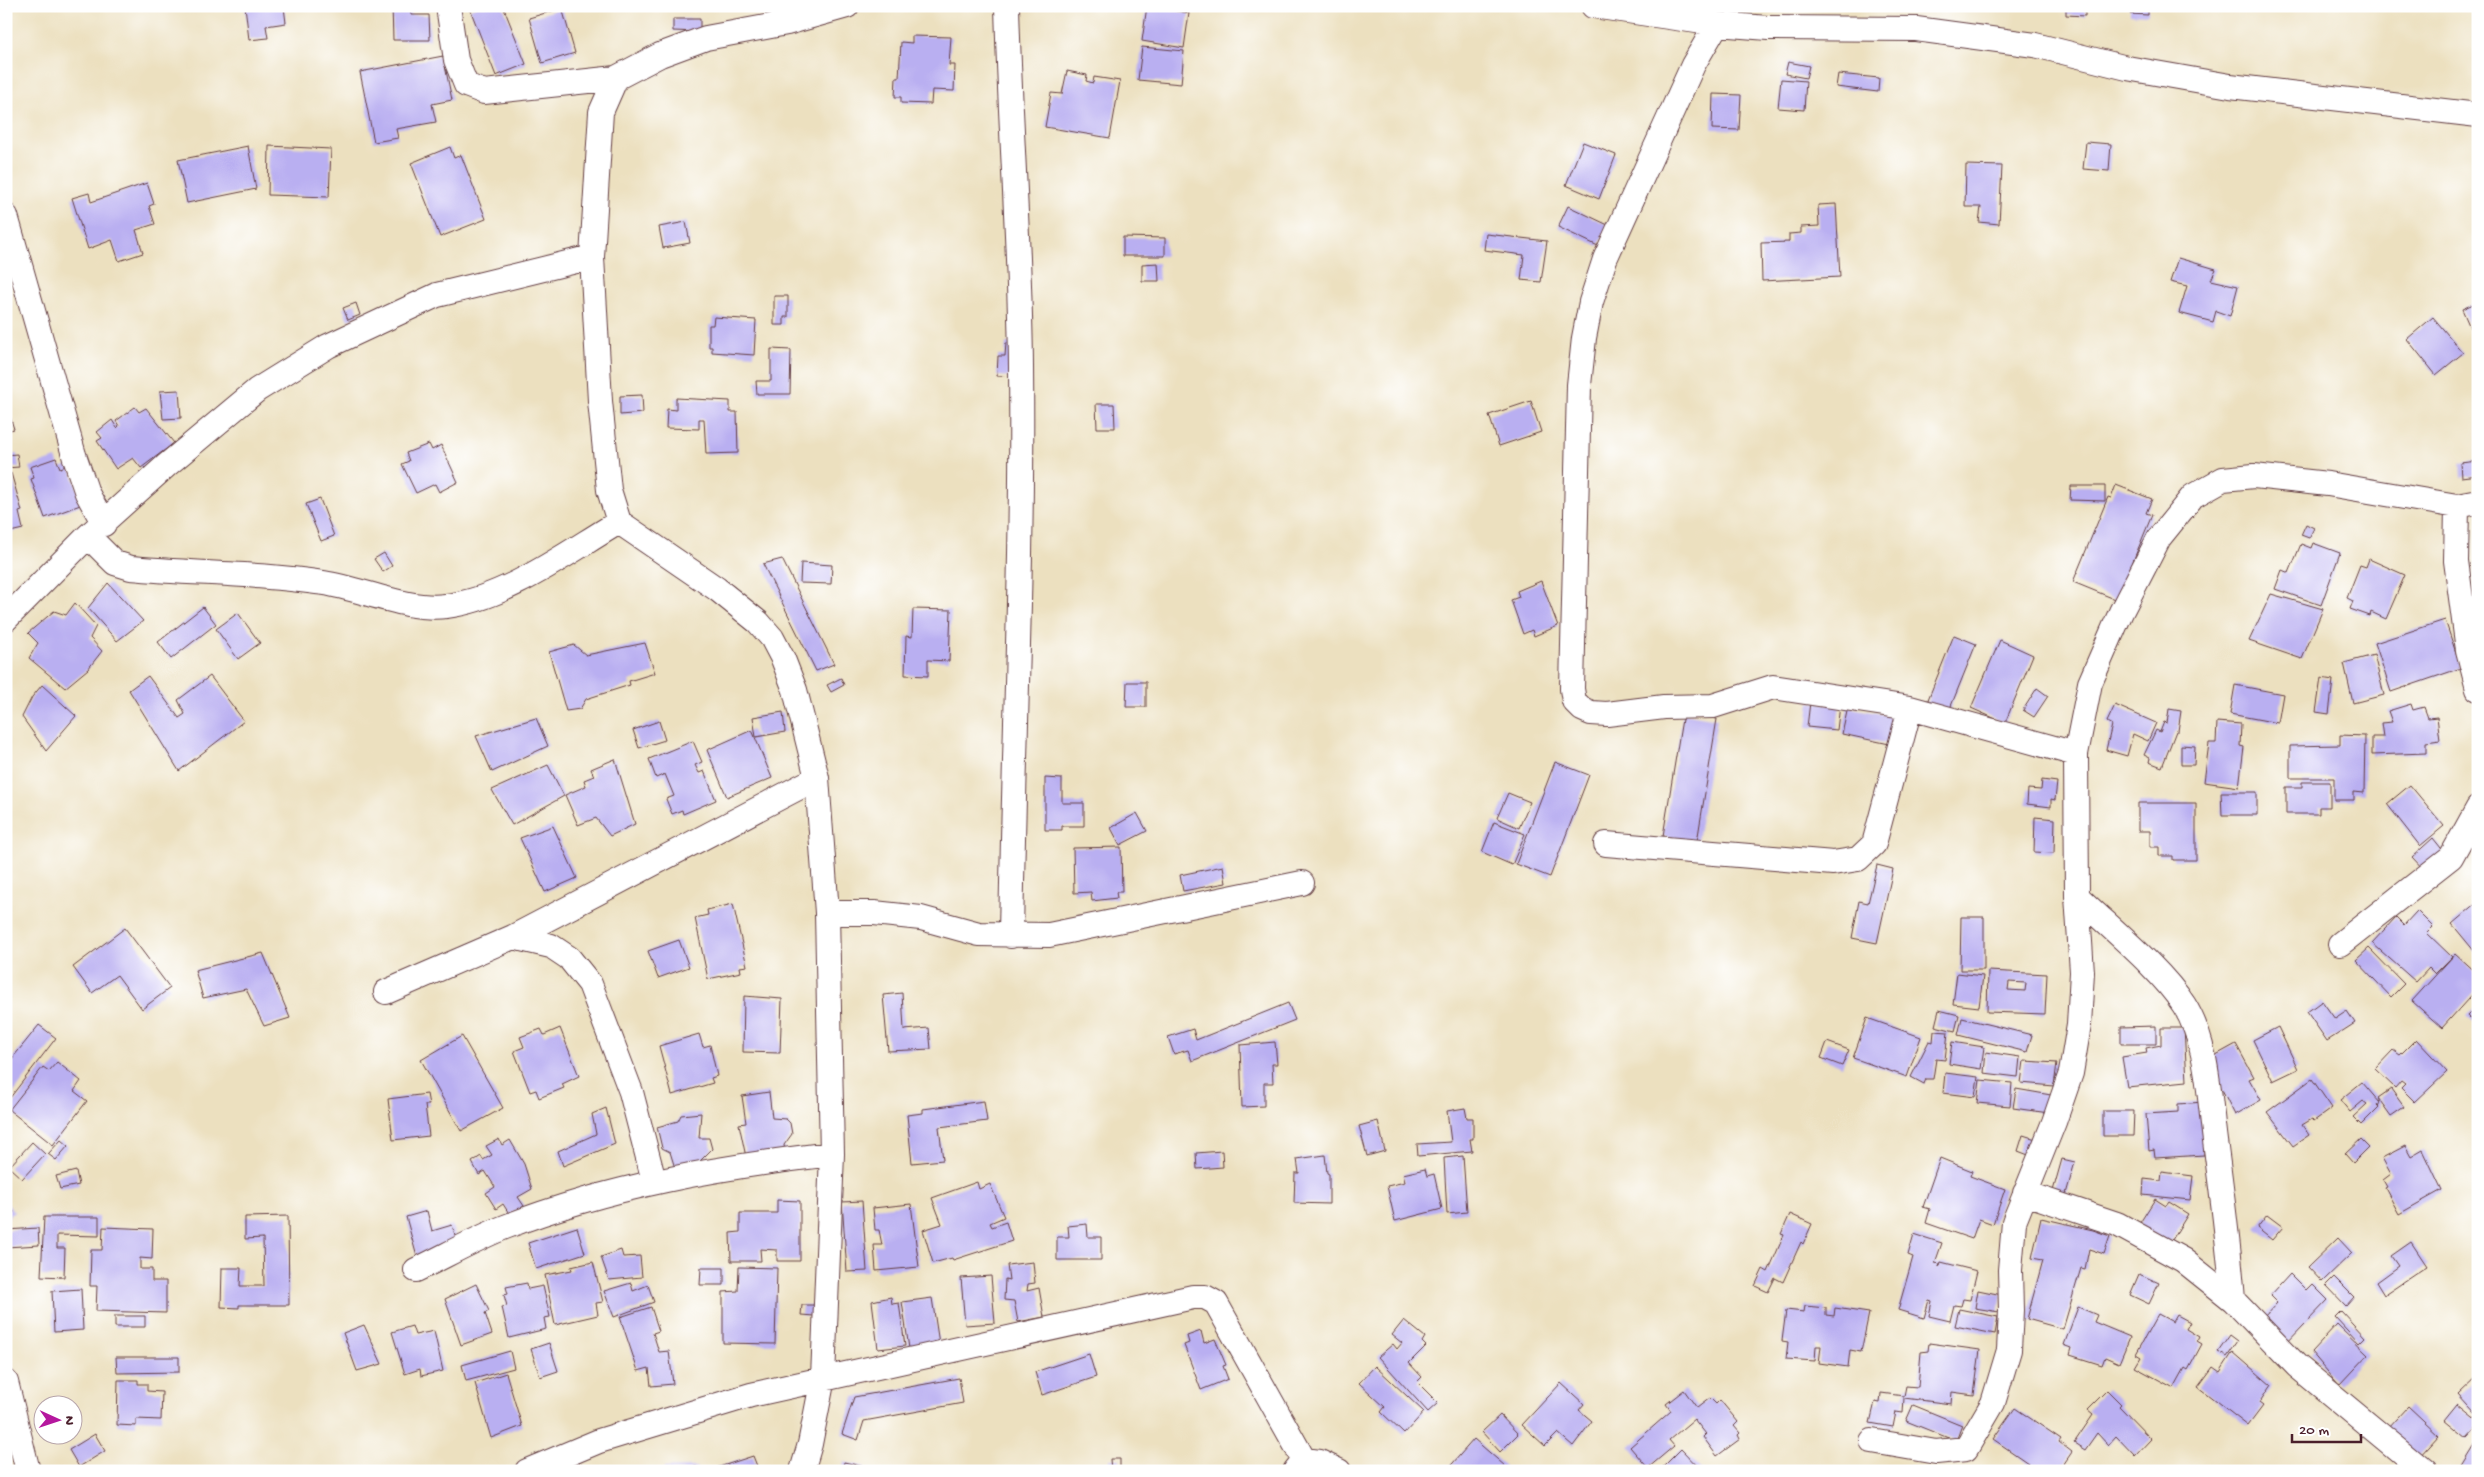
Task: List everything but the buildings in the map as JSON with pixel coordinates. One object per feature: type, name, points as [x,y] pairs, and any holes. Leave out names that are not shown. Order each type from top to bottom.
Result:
[{"type":"street","points":[[448,6],[456,60],[466,85],[484,92],[616,78],[660,56],[706,38],[788,23],[847,6]]},
{"type":"street","points":[[1007,6],[1021,364],[1020,605],[1013,804],[1012,936]]},
{"type":"street","points":[[1594,6],[1716,24],[1768,28],[1916,29],[2035,45],[2127,68],[2230,86],[2473,111]]},
{"type":"street","points":[[1716,24],[1693,65],[1605,259],[1588,320],[1579,385],[1572,679],[1574,701],[1582,709],[1607,714],[1664,707],[1713,706],[1773,687],[1910,708],[2076,754]]},
{"type":"street","points":[[616,78],[601,112],[592,257],[600,401],[609,490],[619,522],[717,589],[758,622],[772,638],[783,659],[795,690],[817,778],[827,913],[832,1154],[822,1378],[802,1471]]},
{"type":"street","points":[[6,216],[96,530],[115,563],[131,568],[324,583],[412,604],[445,606],[474,600],[508,588],[619,522]]},
{"type":"street","points":[[6,619],[96,530],[167,465],[257,390],[328,346],[437,295],[592,257]]},
{"type":"street","points":[[1872,1442],[1936,1452],[1966,1450],[1992,1402],[2009,1350],[2012,1310],[2010,1270],[2014,1222],[2054,1122],[2071,1073],[2079,1025],[2082,972],[2077,896],[2076,754],[2090,684],[2121,612],[2159,538],[2193,496],[2223,479],[2254,476],[2328,484],[2468,504],[2456,561],[2468,650],[2478,689]]},
{"type":"street","points":[[1606,844],[1833,863],[1858,859],[1874,844],[1910,708]]},
{"type":"street","points":[[386,992],[513,937],[817,778]]},
{"type":"street","points":[[2340,944],[2451,857],[2478,808]]},
{"type":"street","points":[[827,913],[874,913],[921,918],[979,934],[1012,936],[1049,935],[1302,883]]},
{"type":"street","points":[[2077,896],[2158,974],[2183,1003],[2196,1027],[2208,1084],[2230,1258],[2233,1300]]},
{"type":"street","points":[[513,937],[551,946],[569,958],[590,984],[631,1092],[654,1182]]},
{"type":"street","points":[[416,1270],[504,1227],[596,1196],[654,1182],[746,1164],[832,1154]]},
{"type":"street","points":[[2025,1192],[2118,1224],[2183,1260],[2233,1300],[2297,1366],[2424,1471]]},
{"type":"street","points":[[527,1471],[599,1441],[672,1417],[822,1378],[967,1348],[1193,1297],[1205,1297],[1216,1303],[1300,1465],[1320,1462],[1339,1471]]},
{"type":"street","points":[[6,1382],[28,1471]]}]
